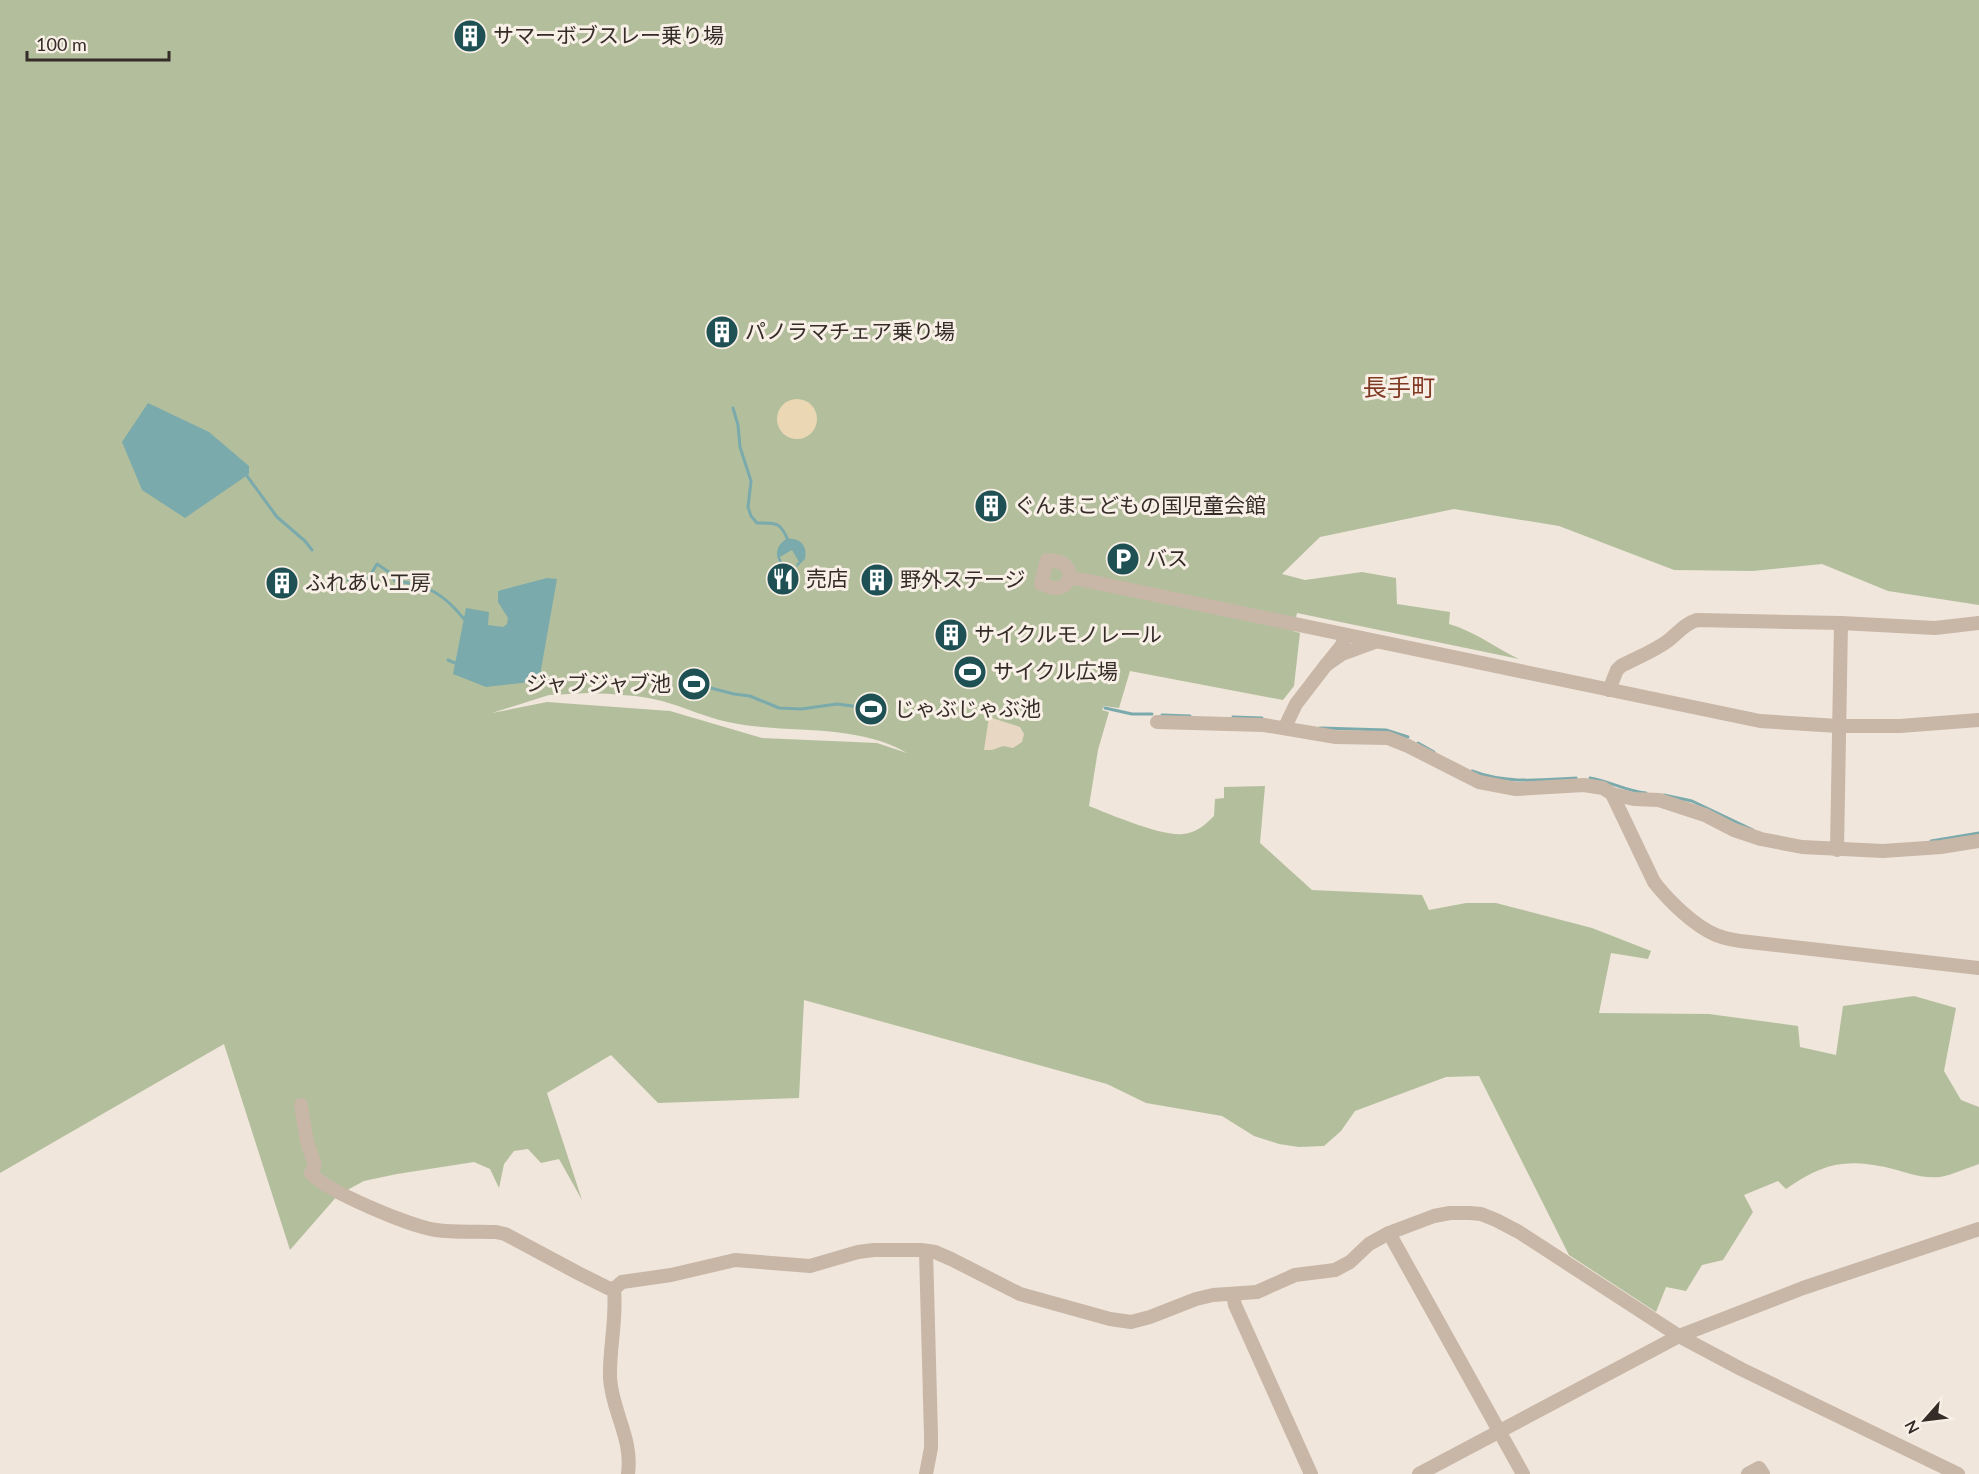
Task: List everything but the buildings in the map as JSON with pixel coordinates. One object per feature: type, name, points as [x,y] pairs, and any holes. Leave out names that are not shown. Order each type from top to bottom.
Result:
[{"type":"street","points":[[1069,577],[1760,721],[1838,726],[1900,726],[1979,720]]},
{"type":"street","points":[[1609,690],[1621,666],[1670,640],[1689,622],[1697,620],[1841,623],[1935,628],[1979,623]]},
{"type":"street","points":[[1837,850],[1841,623]]},
{"type":"street","points":[[1285,727],[1296,704],[1342,645],[1345,635]]},
{"type":"street","points":[[1326,665],[1341,654],[1377,641]]},
{"type":"street","points":[[1157,722],[1208,722],[1285,727],[1336,737],[1388,738],[1471,779],[1503,787],[1537,788],[1584,784],[1634,799],[1659,800],[1705,815],[1734,830],[1802,847],[1883,851],[1941,847],[1979,841]]},
{"type":"street","points":[[1612,794],[1659,888],[1703,928],[1716,935],[1749,942],[1979,969]]},
{"type":"street","points":[[301,1105],[307,1142],[315,1165],[311,1173],[315,1178],[395,1218],[435,1230],[505,1234],[578,1273],[614,1289]]},
{"type":"street","points":[[628,1474],[627,1444],[610,1377],[614,1289],[622,1282],[671,1275],[735,1260],[810,1266],[858,1252],[926,1251],[951,1259],[1020,1294],[1124,1322],[1138,1320],[1196,1299],[1213,1295],[1257,1292],[1295,1275],[1335,1270],[1350,1262],[1369,1244],[1389,1233],[1450,1213],[1481,1214],[1511,1228],[1679,1336],[1741,1369],[1959,1474]]},
{"type":"street","points":[[1419,1474],[1679,1336],[1803,1288],[1979,1229]]},
{"type":"street","points":[[1389,1233],[1523,1474]]},
{"type":"street","points":[[926,1251],[931,1448],[926,1474]]},
{"type":"street","points":[[1233,1295],[1235,1305],[1311,1474]]},
{"type":"street","points":[[1748,1474],[1759,1468],[1763,1474]]},
{"type":"green space","points":[[0,0],[1979,0],[1979,605],[1888,591],[1822,564],[1753,571],[1674,570],[1559,526],[1454,509],[1320,537],[1282,574],[1305,580],[1362,572],[1396,578],[1397,604],[1450,612],[1449,624],[1476,635],[1519,659],[1297,613],[1293,631],[1300,633],[1294,686],[1283,700],[1130,671],[1119,708],[1104,706],[1102,710],[1109,712],[1098,750],[1089,806],[1150,829],[1183,834],[1196,830],[1214,816],[1215,799],[1224,798],[1224,787],[1265,786],[1260,843],[1312,890],[1422,895],[1429,910],[1466,903],[1496,903],[1592,928],[1651,951],[1648,959],[1611,953],[1599,1013],[1709,1014],[1798,1026],[1800,1047],[1836,1055],[1843,1006],[1914,996],[1956,1008],[1944,1071],[1961,1100],[1979,1107],[1979,1164],[1949,1175],[1933,1177],[1919,1176],[1870,1164],[1844,1164],[1821,1169],[1786,1189],[1778,1181],[1744,1195],[1753,1212],[1723,1260],[1702,1265],[1686,1291],[1666,1287],[1656,1312],[1569,1255],[1479,1076],[1446,1077],[1355,1111],[1341,1131],[1324,1146],[1299,1147],[1279,1144],[1254,1136],[1222,1116],[1146,1103],[1107,1084],[804,1000],[799,1098],[658,1103],[611,1055],[547,1093],[582,1200],[559,1159],[541,1163],[528,1149],[514,1151],[504,1164],[499,1188],[490,1169],[474,1162],[364,1181],[338,1195],[290,1250],[224,1044],[0,1173]],"holes":[[[589,693],[653,699],[719,720],[750,726],[865,737],[886,743],[907,753],[877,743],[762,738],[670,711],[547,702],[492,713],[549,695]]]},
{"type":"sand","points":[[797,399],[805,400],[811,405],[816,411],[816,427],[811,433],[805,438],[797,439],[789,438],[783,433],[778,427],[777,419],[778,411],[783,405],[789,400]]},
{"type":"shaded area","points":[[989,717],[1020,727],[1024,734],[1022,742],[1013,748],[1003,746],[984,750]]},
{"type":"water","points":[[148,403],[209,432],[249,466],[249,474],[185,518],[142,490],[122,442]]},
{"type":"water","points":[[786,539],[795,539],[804,546],[805,559],[797,567],[796,564],[799,562],[792,550],[780,557],[782,562],[778,560],[777,550]]},
{"type":"water","points":[[547,578],[557,579],[539,681],[486,687],[453,674],[466,608],[489,612],[488,625],[503,627],[507,624],[508,618],[498,602],[498,591]]},
{"type":"water","name":"ジャブジャブ池","points":[[694,675],[700,678],[703,684],[700,690],[694,693],[688,690],[685,684],[688,678]]},
{"type":"water","name":"じゃぶじゃぶ池","points":[[871,699],[879,702],[882,710],[879,718],[871,721],[863,718],[860,710],[863,702]]},
{"type":"waterway","points":[[733,408],[738,425],[740,447],[751,481],[748,507],[751,516],[757,523],[770,523],[780,527],[789,542]]},
{"type":"waterway","points":[[247,476],[277,517],[312,550]]},
{"type":"waterway","points":[[348,580],[362,589],[377,564],[389,572],[395,581],[426,588],[442,597],[464,619]]},
{"type":"waterway","points":[[448,660],[455,663]]},
{"type":"waterway","points":[[703,686],[750,696],[779,708],[801,709],[837,704],[860,707]]},
{"type":"waterway","points":[[1105,708],[1132,714],[1152,714]]},
{"type":"waterway","points":[[1162,715],[1190,716]]},
{"type":"waterway","points":[[1233,717],[1262,718]]},
{"type":"waterway","points":[[1320,728],[1386,730],[1408,737]]},
{"type":"waterway","points":[[1418,743],[1434,752]]},
{"type":"waterway","points":[[1472,771],[1510,779],[1576,778]]},
{"type":"waterway","points":[[1590,778],[1646,793]]},
{"type":"waterway","points":[[1664,795],[1692,801],[1753,830]]},
{"type":"waterway","points":[[1931,841],[1979,833]]},
{"type":"place","name":"サマーボブスレー乗り場","points":[[470,36]]},
{"type":"place","name":"パノラマチェア乗り場","points":[[722,332]]},
{"type":"place","name":"ぐんまこどもの国児童会館","points":[[991,506]]},
{"type":"place","name":"バス","points":[[1123,559]]},
{"type":"place","name":"売店","points":[[783,579]]},
{"type":"place","name":"野外ステージ","points":[[877,580]]},
{"type":"place","name":"ふれあい工房","points":[[282,583]]},
{"type":"place","name":"サイクルモノレール","points":[[951,635]]},
{"type":"place","name":"サイクル広場","points":[[970,672]]},
{"type":"place","name":"ジャブジャブ池","points":[[694,684]]},
{"type":"place","name":"じゃぶじゃぶ池","points":[[871,709]]},
{"type":"district","name":"長手町","points":[[1399,388]]}]
